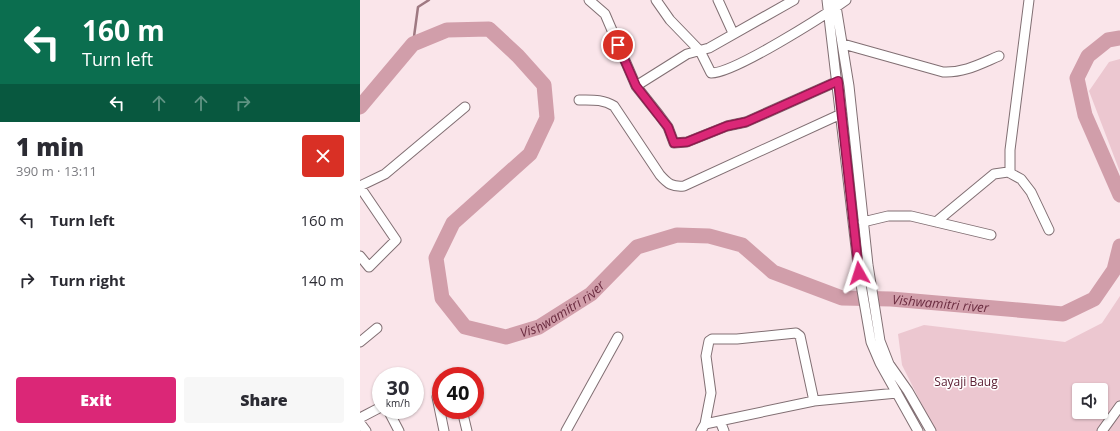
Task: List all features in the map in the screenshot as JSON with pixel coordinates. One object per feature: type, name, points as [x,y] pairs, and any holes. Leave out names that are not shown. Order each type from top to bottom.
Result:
[{"type":"street","points":[[589,0],[605,14],[636,86],[668,127],[674,143],[687,142],[727,126],[746,122],[838,81]]},
{"type":"street","points":[[656,0],[670,20],[700,51],[711,72],[716,73],[736,65],[846,0]]},
{"type":"street","points":[[718,0],[733,33]]},
{"type":"street","points":[[636,86],[688,54],[709,48],[733,33],[794,0]]},
{"type":"street","points":[[827,0],[833,7],[843,44],[849,86],[875,341],[908,391],[931,431]]},
{"type":"street","points":[[1010,173],[1010,150],[1029,0]]},
{"type":"street","points":[[833,7],[841,114],[859,273],[880,363],[918,431]]},
{"type":"street","points":[[843,44],[943,72],[956,72],[969,69],[999,56]]},
{"type":"street","points":[[579,100],[607,101],[614,106],[660,175],[668,184],[675,187],[684,186],[841,114]]},
{"type":"street","points":[[360,256],[369,267],[396,240],[360,186],[385,174],[465,107]]},
{"type":"street","points":[[936,222],[994,174],[1010,173],[1021,179],[1031,192],[1049,230]]},
{"type":"street","points":[[863,222],[898,215],[911,216],[991,235]]},
{"type":"street","points":[[360,342],[377,328]]},
{"type":"street","points":[[703,427],[711,393],[706,356],[710,341],[712,339],[737,339],[796,333],[800,336],[814,401]]},
{"type":"street","points":[[566,431],[618,337]]},
{"type":"street","points":[[703,427],[720,421],[814,401],[897,393]]},
{"type":"street","points":[[1102,431],[1120,406]]},
{"type":"street","points":[[360,418],[372,412]]},
{"type":"street","points":[[393,419],[399,431]]},
{"type":"street","points":[[442,419],[444,431]]},
{"type":"street","points":[[464,419],[467,431]]},
{"type":"street","points":[[720,421],[724,431]]},
{"type":"street","points":[[360,423],[366,431]]},
{"type":"green space","points":[[1120,59],[1120,172],[1089,91],[1109,62]]},
{"type":"green space","name":"Sayaji Baug","points":[[1120,296],[1120,431],[935,431],[902,365],[898,334],[924,325],[1065,342],[1102,323]]},
{"type":"waterway","points":[[413,44],[418,7],[429,0]]},
{"type":"waterway","name":"Vishwamitri river","points":[[360,107],[413,44],[447,30],[489,29],[518,56],[544,85],[547,118],[530,154],[453,223],[436,258],[442,298],[465,327],[506,337],[539,327],[591,294],[637,247],[677,235],[709,236],[742,245],[773,272],[842,298],[891,299],[1063,314],[1094,299],[1114,270],[1120,246]]},
{"type":"waterway","name":"Vishwamitri river","points":[[1120,38],[1108,40],[1088,56],[1077,78],[1085,115],[1120,195]]},
{"type":"route","points":[[618,45],[636,86],[668,127],[674,143],[687,142],[727,126],[746,122],[752,118],[764,115],[838,81],[859,273]]}]
